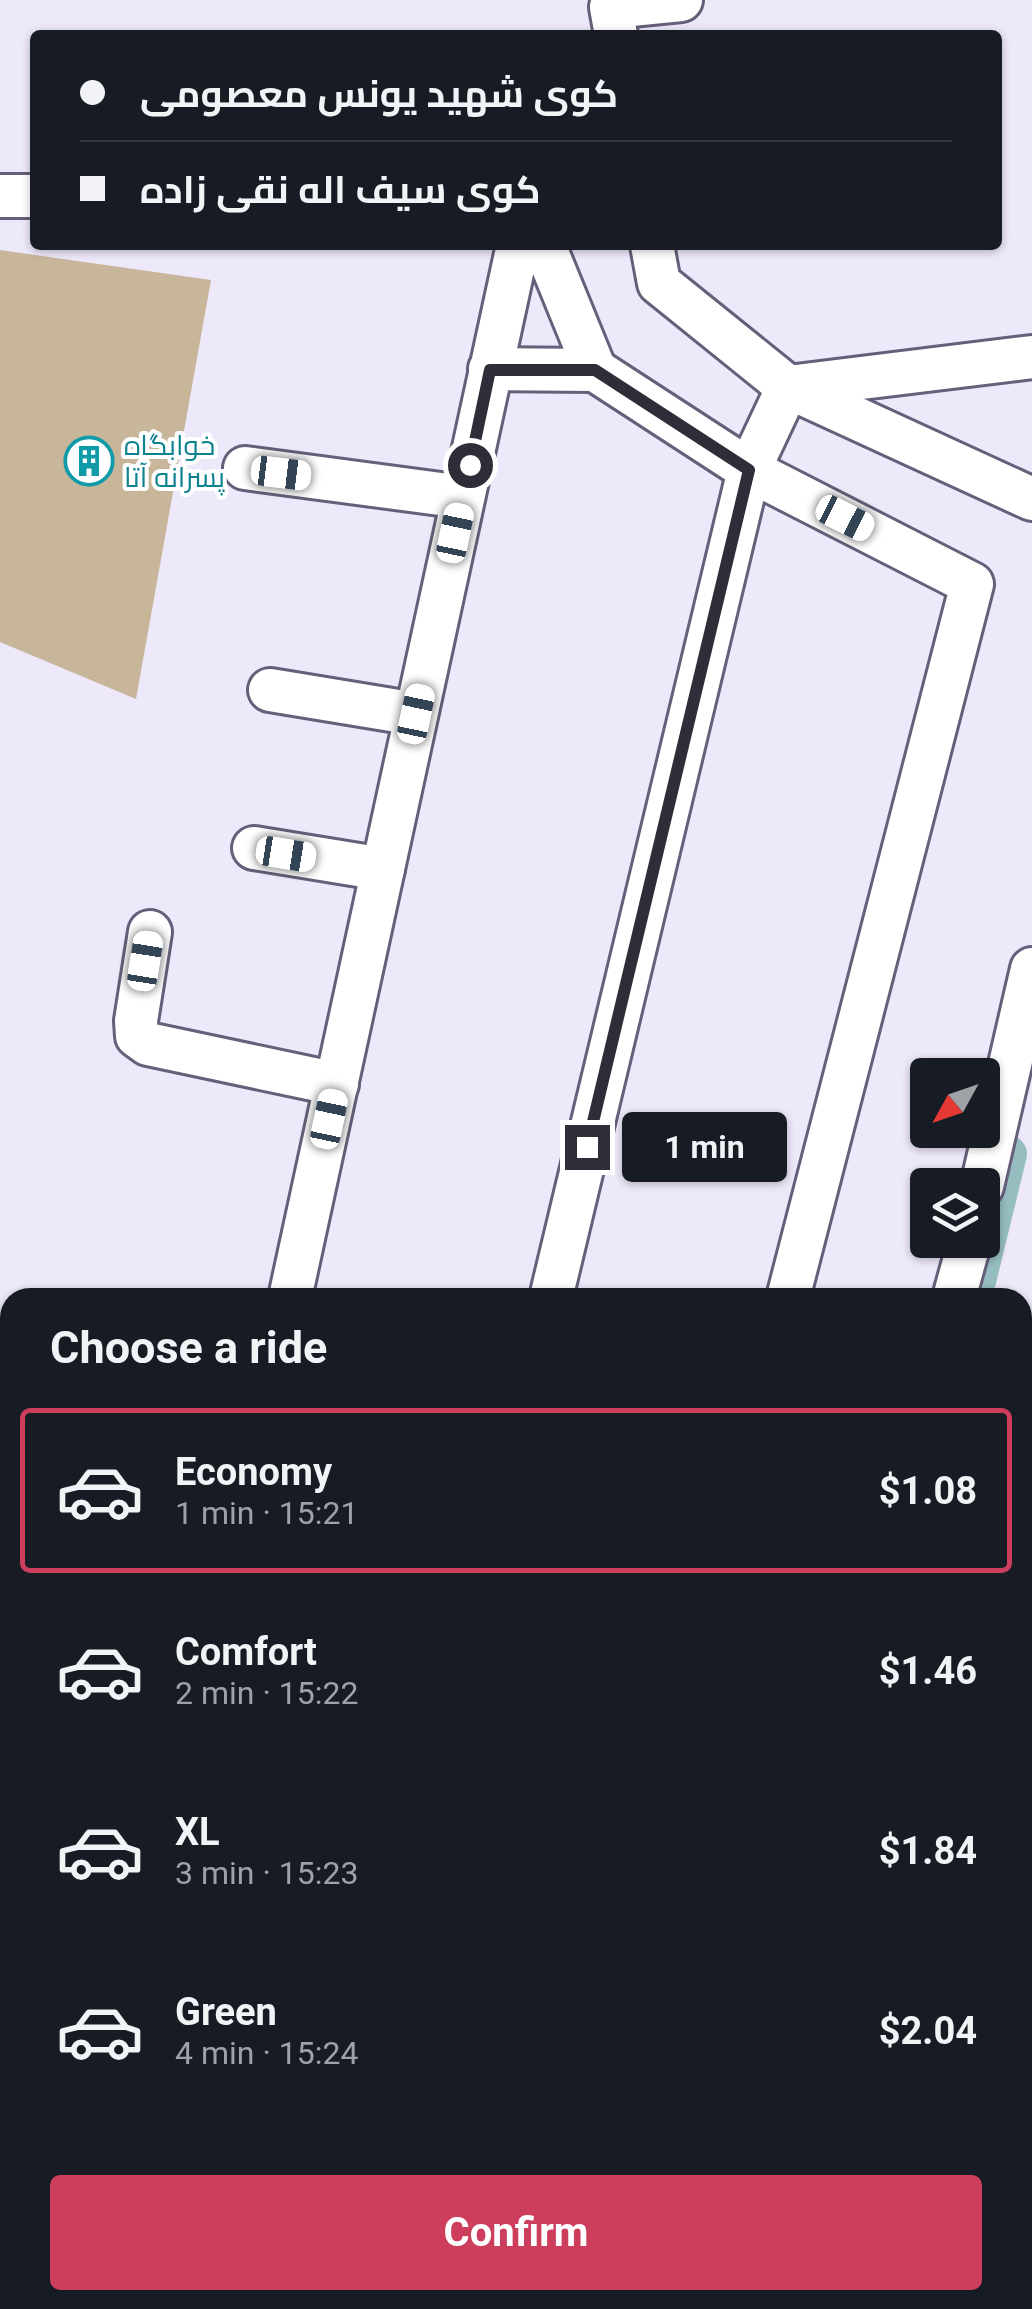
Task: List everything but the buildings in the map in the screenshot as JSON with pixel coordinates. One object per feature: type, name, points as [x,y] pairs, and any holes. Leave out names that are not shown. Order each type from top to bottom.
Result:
[{"type":"street","points":[[609,19],[681,0]]},
{"type":"street","points":[[0,196],[30,196]]},
{"type":"street","points":[[292,1288],[517,250]]},
{"type":"street","points":[[546,250],[595,370]]},
{"type":"street","points":[[653,250],[659,283],[788,388],[1032,499]]},
{"type":"street","points":[[788,388],[1032,357]]},
{"type":"street","points":[[490,370],[595,370],[749,470],[972,584],[791,1288]]},
{"type":"street","points":[[553,1288],[749,470],[788,388]]},
{"type":"street","points":[[245,468],[463,497]]},
{"type":"street","points":[[270,690],[416,714]]},
{"type":"street","points":[[254,848],[383,869]]},
{"type":"street","points":[[150,932],[136,1020],[138,1036],[148,1044],[336,1084]]},
{"type":"street","points":[[986,1168],[1032,969]]},
{"type":"street","points":[[957,1288],[965,1258]]},
{"type":"waterway","points":[[977,1281],[1008,1154]]},
{"type":"place","name":"خوابگاه پسرانه آتا","points":[[89,461]]},
{"type":"route","points":[[470,465],[490,370],[595,370],[749,470],[587,1147]]}]
